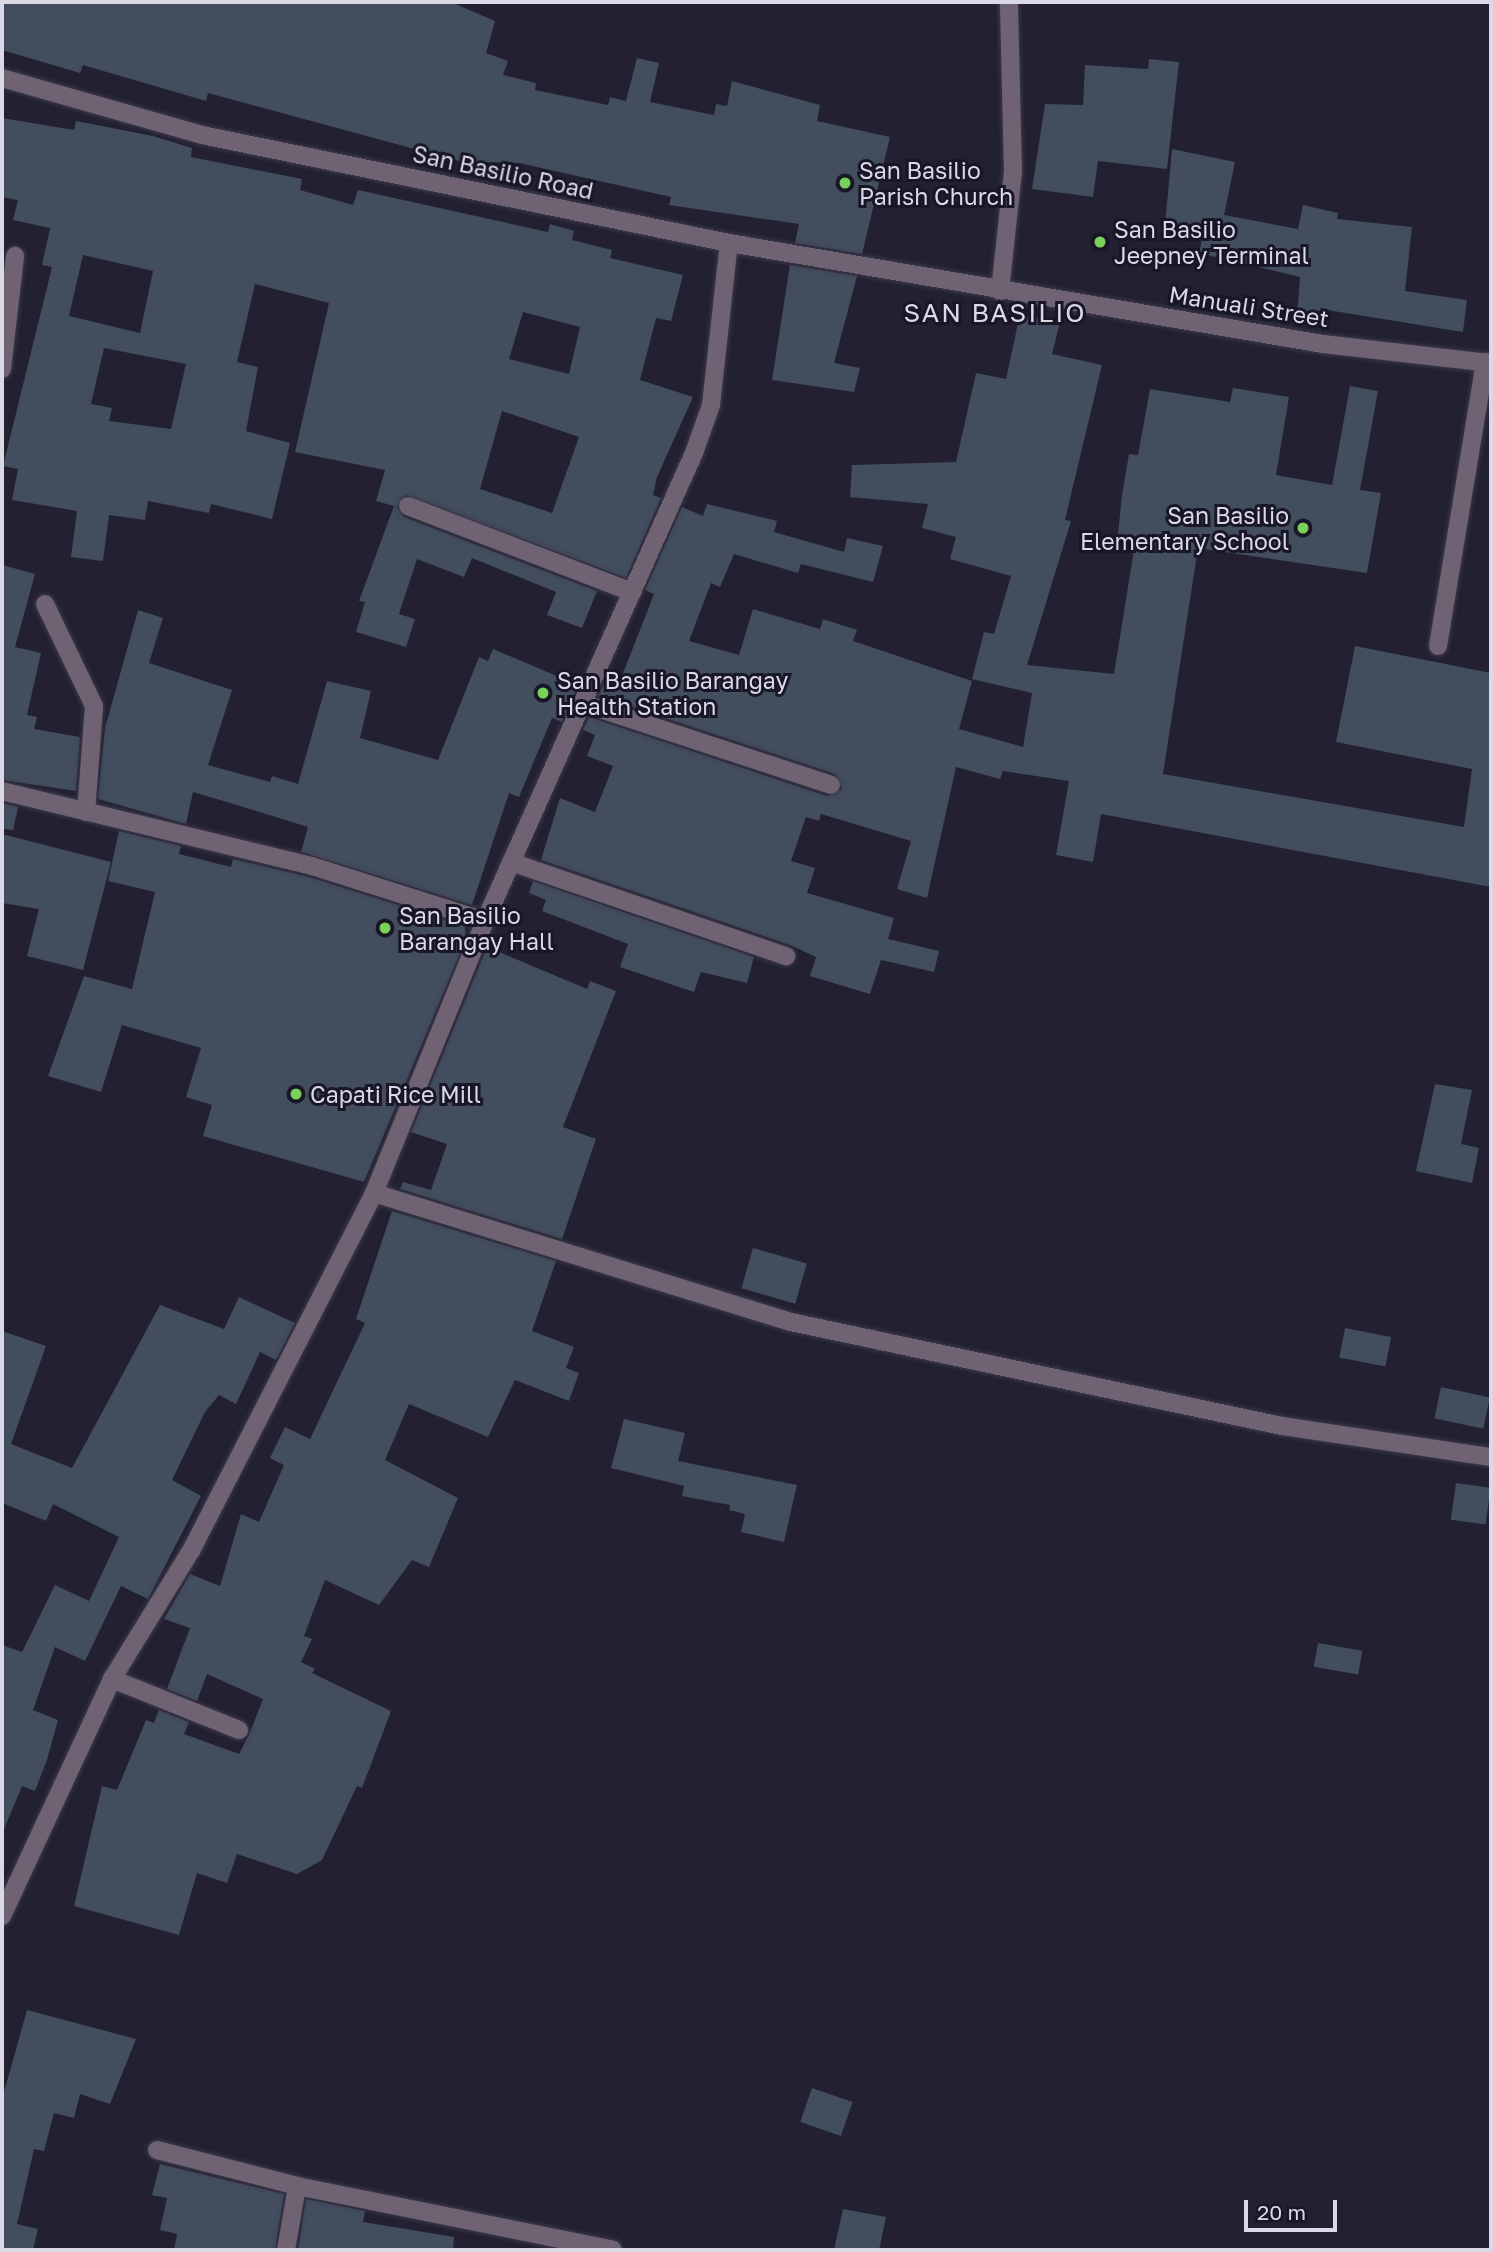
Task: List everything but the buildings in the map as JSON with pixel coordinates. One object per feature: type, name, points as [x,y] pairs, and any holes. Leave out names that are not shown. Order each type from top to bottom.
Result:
[{"type":"street","points":[[1000,291],[1013,171],[1009,2]]},
{"type":"street","name":"San Basilio Road","points":[[2,78],[202,135],[729,243],[1000,291]]},
{"type":"street","points":[[2,1916],[112,1679],[192,1549],[374,1193],[485,920],[632,592],[711,405],[729,243]]},
{"type":"street","points":[[2,369],[15,256]]},
{"type":"street","name":"Manuali Street","points":[[1000,291],[1323,344],[1488,363]]},
{"type":"street","points":[[1438,646],[1488,363]]},
{"type":"street","points":[[408,506],[632,592]]},
{"type":"street","points":[[45,604],[94,706],[86,811]]},
{"type":"street","points":[[582,703],[831,785]]},
{"type":"street","points":[[2,791],[312,866],[485,920]]},
{"type":"street","points":[[512,862],[786,956]]},
{"type":"street","points":[[374,1193],[791,1322],[1282,1426],[1489,1457]]},
{"type":"street","points":[[112,1679],[239,1730]]},
{"type":"street","points":[[157,2150],[297,2186],[613,2250]]},
{"type":"street","points":[[286,2250],[297,2186]]},
{"type":"place","name":"San Basilio Parish Church","points":[[845,183]]},
{"type":"place","name":"San Basilio Jeepney Terminal","points":[[1100,242]]},
{"type":"place","name":"San Basilio Elementary School","points":[[1303,528]]},
{"type":"place","name":"San Basilio Barangay Health Station","points":[[543,693]]},
{"type":"place","name":"San Basilio Barangay Hall","points":[[385,928]]},
{"type":"place","name":"Capati Rice Mill","points":[[296,1094]]},
{"type":"district","name":"SAN BASILIO","points":[[995,313]]}]
